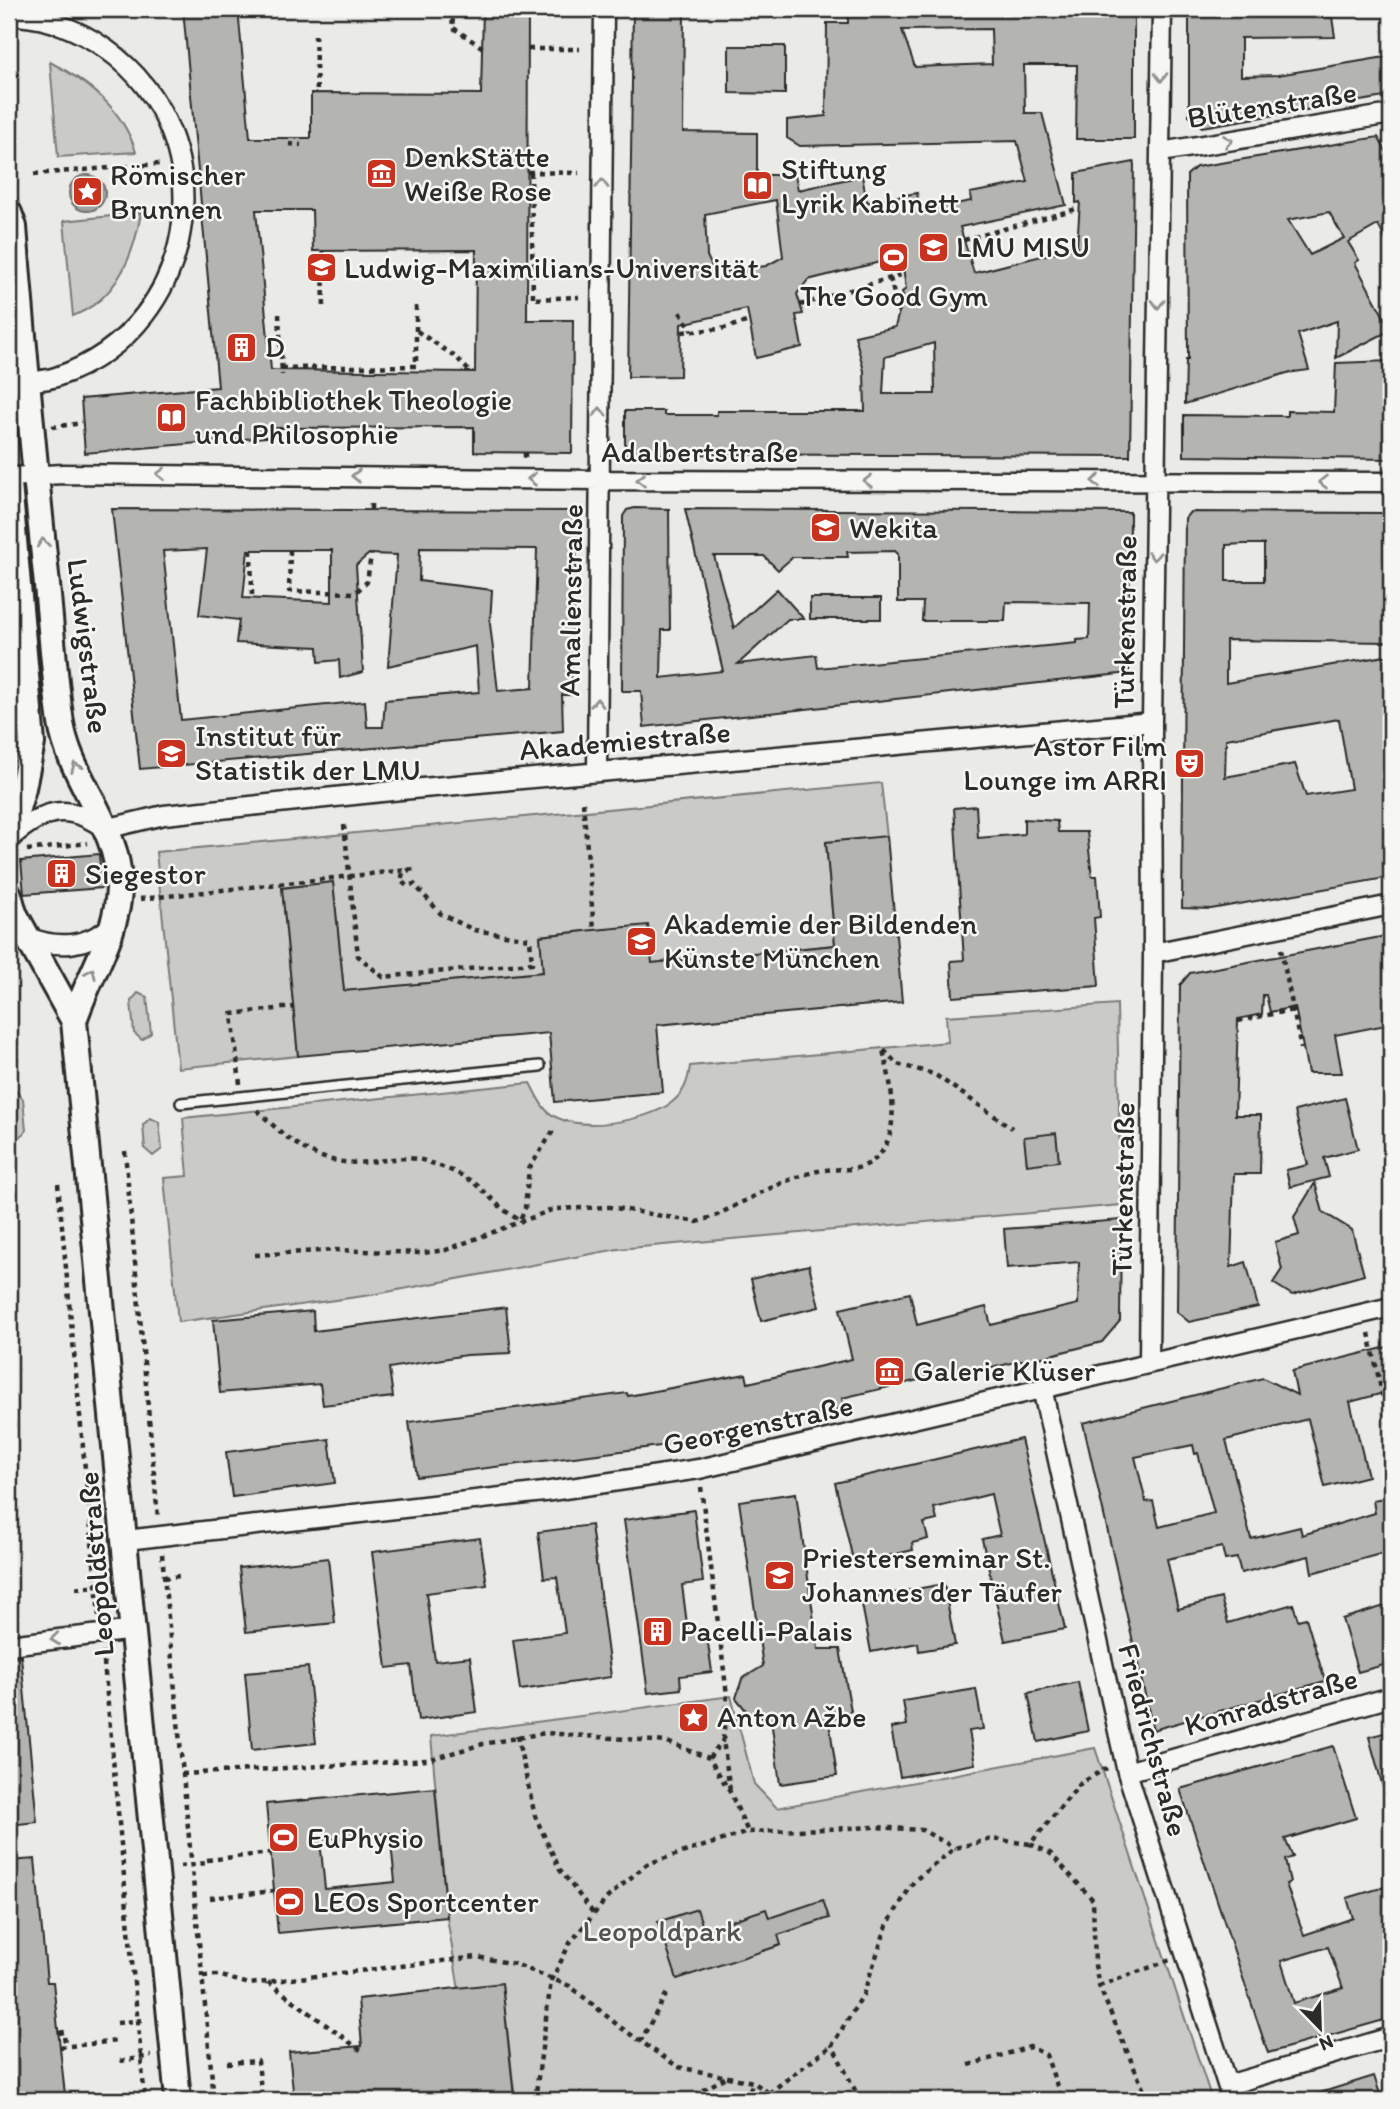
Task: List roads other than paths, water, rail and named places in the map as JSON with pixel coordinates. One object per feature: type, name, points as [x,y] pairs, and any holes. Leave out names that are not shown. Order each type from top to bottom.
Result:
[{"type":"main road","name":"Ludwigstraße","points":[[9,213],[13,227],[17,381],[36,475],[62,726],[100,836]]},
{"type":"main road","name":"Ludwigstraße","points":[[9,484],[32,743],[14,842]]},
{"type":"main road","name":"Leopoldstraße","points":[[100,836],[119,887],[112,926],[83,992],[74,1021],[178,2100]]},
{"type":"main road","name":"Leopoldstraße","points":[[9,895],[27,937],[74,1021]]},
{"type":"street","name":"Amalienstraße","points":[[597,771],[604,9]]},
{"type":"street","name":"Türkenstraße","points":[[1149,1363],[1154,481],[1162,9]]},
{"type":"street","points":[[9,16],[51,22],[82,34],[110,51],[135,74],[156,101],[171,131],[181,163],[184,214],[170,273],[155,301],[136,325],[114,346],[88,364],[54,378],[17,381]]},
{"type":"street","name":"Blütenstraße","points":[[1161,152],[1390,116]]},
{"type":"street","name":"Adalbertstraße","points":[[9,477],[1391,482]]},
{"type":"street","name":"Akademiestraße","points":[[100,836],[164,815],[597,771],[1152,722]]},
{"type":"street","points":[[14,842],[28,822],[57,811],[84,816],[100,836]]},
{"type":"street","points":[[1153,953],[1391,905]]},
{"type":"street","points":[[27,937],[50,945],[67,946],[100,935],[112,926]]},
{"type":"street","name":"Georgenstraße","points":[[126,1540],[544,1492],[699,1469],[1391,1307]]},
{"type":"street","name":"Friedrichstraße","points":[[1042,1388],[1125,1766],[1230,2093]]},
{"type":"street","points":[[9,1645],[134,1630]]},
{"type":"street","name":"Konradstraße","points":[[1125,1766],[1391,1697]]},
{"type":"street","points":[[1230,2093],[1391,2037]]},
{"type":"lane","points":[[181,1103],[540,1066]]},
{"type":"place","name":"DenkStätte Weiße Rose","points":[[381,174]]},
{"type":"place","name":"Stiftung Lyrik Kabinett","points":[[758,186]]},
{"type":"place","name":"Römischer Brunnen","points":[[87,192]]},
{"type":"place","name":"LMU MISU","points":[[933,247]]},
{"type":"place","name":"The Good Gym","points":[[894,258]]},
{"type":"place","name":"Ludwig-Maximilians-Universität","points":[[321,268]]},
{"type":"place","name":"D","points":[[242,347]]},
{"type":"place","name":"Fachbibliothek Theologie und Philosophie","points":[[172,417]]},
{"type":"place","name":"Wekita","points":[[826,528]]},
{"type":"place","name":"Institut für Statistik der LMU","points":[[172,753]]},
{"type":"place","name":"Astor Film Lounge im ARRI","points":[[1190,763]]},
{"type":"place","name":"Siegestor","points":[[62,874]]},
{"type":"place","name":"Akademie der Bildenden Künste München","points":[[641,941]]},
{"type":"place","name":"Galerie Klüser","points":[[890,1371]]},
{"type":"place","name":"Priesterseminar St. Johannes der Täufer","points":[[779,1575]]},
{"type":"place","name":"Pacelli-Palais","points":[[657,1631]]},
{"type":"place","name":"Anton Ažbe","points":[[694,1717]]},
{"type":"place","name":"EuPhysio","points":[[284,1838]]},
{"type":"place","name":"LEOs Sportcenter","points":[[290,1902]]},
{"type":"park label","name":"Leopoldpark","points":[[662,1931]]}]
